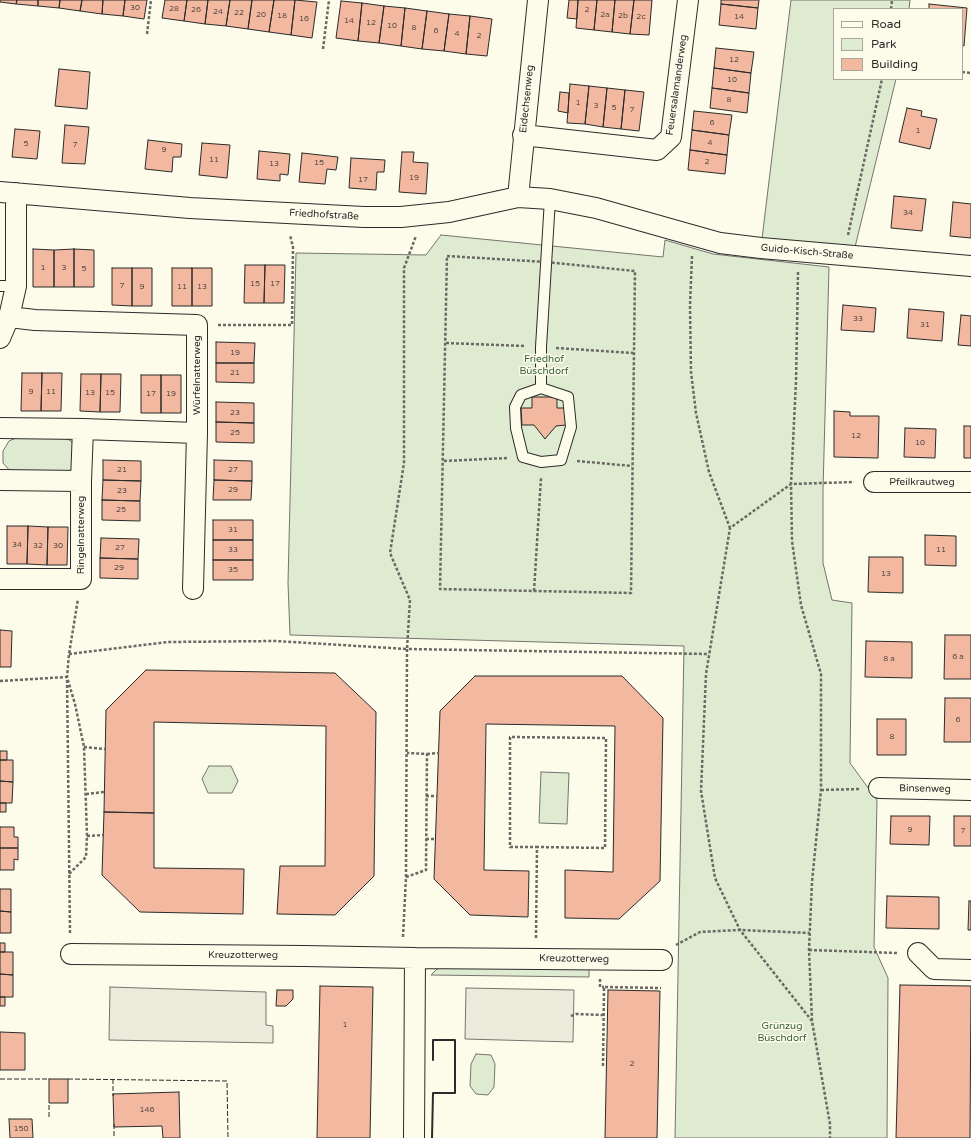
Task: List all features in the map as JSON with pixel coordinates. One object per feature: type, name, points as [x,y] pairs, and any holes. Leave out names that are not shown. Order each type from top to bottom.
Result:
[{"type":"street","name":"Eidechsenweg","points":[[518,197],[538,0]]},
{"type":"street","name":"Feuersalamanderweg","points":[[524,135],[657,150],[671,137],[688,0]]},
{"type":"street","name":"Friedhofstraße","points":[[8,192],[190,208],[364,217],[401,217],[449,212],[518,197],[550,199],[596,208],[645,222]]},
{"type":"street","points":[[0,338],[9,317],[8,192]]},
{"type":"street","name":"Guido-Kisch-Straße","points":[[645,222],[720,243],[799,252],[971,266]]},
{"type":"street","name":"Würfelnatterweg","points":[[9,317],[35,320],[197,325],[197,433],[193,589]]},
{"type":"street","points":[[0,428],[197,433]]},
{"type":"street","name":"Ringelnatterweg","points":[[0,579],[81,579],[81,481],[83,429]]},
{"type":"street","name":"Ringelnatterweg","points":[[0,480],[81,481]]},
{"type":"street","name":"Pfeilkrautweg","points":[[874,482],[971,482]]},
{"type":"street","name":"Binsenweg","points":[[878,788],[971,790]]},
{"type":"street","points":[[918,953],[934,969],[971,970]]},
{"type":"street","name":"Kreuzotterweg","points":[[71,954],[662,960]]},
{"type":"street","points":[[409,958],[414,1138]]},
{"type":"lane","points":[[542,388],[541,347],[550,199]]},
{"type":"lane","points":[[542,388],[568,397],[571,427],[561,460],[542,462],[523,457],[516,428],[515,408],[521,395],[542,388]]},
{"type":"path","points":[[147,34],[152,0]]},
{"type":"path","points":[[323,49],[329,0]]},
{"type":"path","points":[[844,255],[882,80]]},
{"type":"path","points":[[197,325],[292,325],[293,247],[286,213]]},
{"type":"path","points":[[409,958],[406,878],[407,649],[410,600],[390,553],[404,464],[404,268],[421,222],[421,215]]},
{"type":"path","points":[[694,236],[690,305],[691,372],[695,406],[709,472],[730,528],[706,674],[701,791],[715,878],[740,930],[812,1021]]},
{"type":"path","points":[[799,252],[796,381],[791,484],[792,541],[801,605],[821,674],[821,790],[812,882],[809,950],[812,1021],[830,1124],[830,1138]]},
{"type":"path","points":[[447,256],[546,262],[635,271],[631,593],[440,589],[444,461],[447,256]]},
{"type":"path","points":[[444,461],[523,457]]},
{"type":"path","points":[[561,460],[632,466]]},
{"type":"path","points":[[534,591],[542,462]]},
{"type":"path","points":[[730,528],[791,484],[874,482]]},
{"type":"path","points":[[71,954],[67,677],[69,654],[81,579]]},
{"type":"path","points":[[69,654],[168,642],[276,641],[407,649],[709,654]]},
{"type":"path","points":[[0,680],[67,677]]},
{"type":"path","points":[[67,677],[75,704],[84,747],[87,836],[86,857],[69,874]]},
{"type":"path","points":[[510,737],[606,738],[605,848],[537,847],[510,848],[510,737]]},
{"type":"path","points":[[84,747],[105,749]]},
{"type":"path","points":[[407,753],[439,753]]},
{"type":"path","points":[[406,878],[426,870],[427,754]]},
{"type":"path","points":[[821,790],[878,788]]},
{"type":"path","points":[[86,794],[104,792]]},
{"type":"path","points":[[426,796],[437,796]]},
{"type":"path","points":[[87,836],[103,835]]},
{"type":"path","points":[[426,839],[436,839]]},
{"type":"path","points":[[536,958],[537,847]]},
{"type":"path","points":[[662,960],[664,952],[700,932],[740,930],[810,933]]},
{"type":"path","points":[[809,950],[918,953]]},
{"type":"path","points":[[600,984],[600,987],[660,988]]},
{"type":"path","points":[[603,1066],[604,987]]},
{"type":"path","points":[[571,1016],[576,1014],[603,1015]]},
{"type":"green space","points":[[791,0],[910,0],[909,8],[833,8],[833,80],[896,80],[855,247],[761,247]]},
{"type":"green space","points":[[441,235],[663,257],[665,240],[713,254],[829,267],[823,490],[823,563],[832,600],[852,603],[850,763],[877,800],[874,947],[888,978],[887,1138],[675,1138],[684,646],[290,635],[288,583],[296,253],[426,255]]},
{"type":"green space","points":[[57,434],[71,441],[77,449],[77,462],[69,472],[11,472],[3,463],[3,451],[9,441],[23,435]]},
{"type":"green space","points":[[209,766],[231,766],[238,781],[232,793],[208,793],[202,779]]},
{"type":"green space","points":[[541,772],[569,773],[567,824],[539,823]]},
{"type":"green space","points":[[447,967],[589,969],[589,977],[431,975],[437,969]]},
{"type":"green space","points":[[476,1054],[491,1055],[495,1064],[494,1087],[488,1095],[476,1094],[470,1086],[471,1064]]},
{"type":"shaded area","points":[[110,987],[266,992],[266,1025],[273,1026],[273,1043],[109,1040]]},
{"type":"shaded area","points":[[466,988],[574,990],[573,1042],[465,1039]]},
{"type":"building","points":[[0,0],[17,0],[16,4],[0,2]]},
{"type":"building","points":[[17,0],[38,0],[38,6],[16,4]]},
{"type":"building","points":[[38,0],[60,0],[59,8],[38,6]]},
{"type":"building","points":[[60,0],[82,0],[80,11],[59,8]]},
{"type":"building","points":[[82,0],[103,0],[102,14],[80,11]]},
{"type":"building","points":[[103,0],[125,0],[123,16],[102,14]]},
{"type":"building","points":[[125,0],[147,0],[144,19],[123,16]]},
{"type":"building","points":[[165,0],[187,0],[184,21],[162,18]]},
{"type":"building","points":[[187,0],[208,0],[205,24],[184,21]]},
{"type":"building","points":[[208,0],[230,0],[226,26],[205,24]]},
{"type":"building","points":[[230,0],[252,0],[248,29],[226,26]]},
{"type":"building","points":[[252,0],[274,0],[269,32],[248,29]]},
{"type":"building","points":[[274,0],[295,0],[291,35],[269,32]]},
{"type":"building","points":[[295,0],[317,2],[312,38],[291,35]]},
{"type":"building","points":[[569,0],[578,0],[577,19],[567,18]]},
{"type":"building","points":[[578,0],[597,0],[594,30],[576,28]]},
{"type":"building","points":[[597,0],[615,0],[612,32],[594,30]]},
{"type":"building","points":[[615,0],[634,0],[630,34],[612,32]]},
{"type":"building","points":[[634,0],[652,0],[649,35],[630,34]]},
{"type":"building","points":[[721,0],[759,0],[758,8],[721,4]]},
{"type":"building","points":[[341,1],[362,3],[358,41],[336,38]]},
{"type":"building","points":[[362,3],[384,6],[379,43],[358,41]]},
{"type":"building","points":[[721,4],[758,8],[756,29],[719,25]]},
{"type":"building","points":[[929,4],[967,8],[964,46],[963,8],[929,8]]},
{"type":"building","points":[[384,6],[405,8],[401,46],[379,43]]},
{"type":"building","points":[[405,8],[427,11],[422,49],[401,46]]},
{"type":"building","points":[[427,11],[449,14],[444,51],[422,49]]},
{"type":"building","points":[[449,14],[470,16],[466,54],[444,51]]},
{"type":"building","points":[[470,16],[492,19],[487,56],[466,54]]},
{"type":"building","points":[[716,48],[754,52],[751,73],[714,68]]},
{"type":"building","points":[[714,68],[751,73],[749,93],[712,88]]},
{"type":"building","points":[[59,69],[90,72],[87,109],[55,106]]},
{"type":"building","points":[[570,84],[589,86],[585,124],[567,123]]},
{"type":"building","points":[[589,86],[607,88],[603,127],[585,124]]},
{"type":"building","points":[[607,88],[625,90],[621,129],[603,127]]},
{"type":"building","points":[[712,88],[749,93],[747,113],[710,108]]},
{"type":"building","points":[[625,90],[644,92],[639,131],[621,129]]},
{"type":"building","points":[[560,92],[569,93],[568,113],[558,111]]},
{"type":"building","points":[[907,108],[922,111],[921,116],[937,119],[930,149],[899,142]]},
{"type":"building","points":[[694,111],[732,115],[729,135],[692,130]]},
{"type":"building","points":[[65,125],[89,127],[85,164],[62,163]]},
{"type":"building","points":[[15,129],[40,131],[37,159],[12,157]]},
{"type":"building","points":[[692,130],[729,135],[727,155],[690,150]]},
{"type":"building","points":[[148,140],[182,144],[181,157],[173,157],[172,172],[145,169]]},
{"type":"building","points":[[202,143],[230,145],[227,178],[199,175]]},
{"type":"building","points":[[690,150],[727,155],[725,174],[688,170]]},
{"type":"building","points":[[259,151],[290,154],[288,175],[280,174],[280,181],[257,179]]},
{"type":"building","points":[[402,152],[414,152],[413,162],[428,163],[426,194],[399,192]]},
{"type":"building","points":[[302,153],[338,157],[336,170],[327,169],[325,184],[299,182]]},
{"type":"building","points":[[351,158],[385,160],[384,172],[377,172],[376,190],[349,188]]},
{"type":"building","points":[[894,196],[926,199],[922,231],[891,228]]},
{"type":"building","points":[[953,202],[971,204],[971,238],[950,236]]},
{"type":"building","points":[[33,249],[54,250],[54,287],[33,287]]},
{"type":"building","points":[[74,249],[74,287],[54,287],[54,250]]},
{"type":"building","points":[[74,249],[94,250],[94,287],[74,287]]},
{"type":"building","points":[[245,265],[265,265],[264,303],[244,303]]},
{"type":"building","points":[[265,265],[285,265],[284,303],[264,303]]},
{"type":"building","points":[[112,268],[132,268],[132,306],[112,305]]},
{"type":"building","points":[[132,268],[152,268],[152,306],[132,306]]},
{"type":"building","points":[[172,268],[192,268],[192,306],[172,306]]},
{"type":"building","points":[[192,268],[212,268],[212,306],[192,306]]},
{"type":"building","points":[[843,305],[876,308],[874,332],[841,330]]},
{"type":"building","points":[[909,309],[944,312],[942,341],[907,338]]},
{"type":"building","points":[[961,315],[971,316],[971,346],[958,345]]},
{"type":"building","points":[[216,342],[255,343],[254,363],[216,363]]},
{"type":"building","points":[[216,363],[254,363],[254,383],[216,382]]},
{"type":"building","points":[[22,373],[42,373],[41,411],[21,411]]},
{"type":"building","points":[[42,373],[62,373],[61,411],[41,411]]},
{"type":"building","points":[[81,374],[101,374],[100,412],[80,411]]},
{"type":"building","points":[[101,374],[121,374],[120,412],[100,412]]},
{"type":"building","points":[[141,375],[161,375],[161,413],[141,413]]},
{"type":"building","points":[[161,375],[181,375],[181,413],[161,413]]},
{"type":"building","points":[[532,397],[557,397],[557,408],[566,408],[566,425],[556,426],[545,439],[534,425],[522,425],[521,408],[532,408]]},
{"type":"building","points":[[216,402],[254,403],[254,423],[216,422]]},
{"type":"building","points":[[834,411],[850,412],[850,416],[879,416],[878,458],[834,457]]},
{"type":"building","points":[[216,422],[254,423],[254,443],[216,442]]},
{"type":"building","points":[[964,426],[971,426],[971,458],[964,458]]},
{"type":"building","points":[[905,428],[936,429],[935,458],[904,457]]},
{"type":"building","points":[[103,460],[141,461],[141,481],[103,480]]},
{"type":"building","points":[[214,460],[252,461],[252,481],[214,480]]},
{"type":"building","points":[[103,480],[141,481],[140,501],[102,500]]},
{"type":"building","points":[[214,480],[252,481],[251,500],[213,500]]},
{"type":"building","points":[[102,500],[140,501],[140,521],[102,520]]},
{"type":"building","points":[[213,520],[253,520],[253,540],[213,540]]},
{"type":"building","points":[[7,526],[28,526],[27,564],[7,564]]},
{"type":"building","points":[[28,526],[48,527],[47,565],[27,564]]},
{"type":"building","points":[[48,527],[68,527],[67,565],[47,565]]},
{"type":"building","points":[[925,535],[956,536],[956,566],[925,565]]},
{"type":"building","points":[[101,538],[139,539],[138,559],[100,558]]},
{"type":"building","points":[[213,540],[253,540],[253,560],[213,560]]},
{"type":"building","points":[[869,557],[903,557],[903,593],[868,592]]},
{"type":"building","points":[[100,558],[138,559],[138,579],[100,578]]},
{"type":"building","points":[[213,560],[253,560],[253,580],[213,580]]},
{"type":"building","points":[[0,630],[12,631],[11,667],[0,667]]},
{"type":"building","points":[[945,635],[971,635],[971,679],[944,679]]},
{"type":"building","points":[[866,641],[912,642],[912,678],[865,677]]},
{"type":"building","points":[[146,670],[335,673],[376,712],[374,876],[335,915],[277,914],[280,866],[325,866],[326,726],[154,722],[154,813],[104,812],[106,710]]},
{"type":"building","points":[[475,676],[622,676],[663,718],[660,881],[619,919],[565,918],[565,870],[613,872],[615,726],[486,724],[484,870],[529,871],[528,917],[470,915],[434,879],[440,711]]},
{"type":"building","points":[[945,698],[971,698],[971,742],[944,742]]},
{"type":"building","points":[[877,719],[906,719],[906,755],[877,755]]},
{"type":"building","points":[[0,751],[7,751],[7,760],[0,760]]},
{"type":"building","points":[[0,760],[13,760],[13,782],[0,781]]},
{"type":"building","points":[[0,781],[13,782],[12,803],[0,803]]},
{"type":"building","points":[[0,803],[6,803],[6,812],[0,812]]},
{"type":"building","points":[[104,812],[154,813],[154,868],[244,869],[243,914],[140,912],[102,875]]},
{"type":"building","points":[[891,816],[930,816],[929,845],[890,844]]},
{"type":"building","points":[[954,816],[971,816],[971,846],[954,846]]},
{"type":"building","points":[[0,827],[14,827],[14,837],[18,837],[18,848],[0,848]]},
{"type":"building","points":[[0,848],[18,848],[18,860],[14,859],[14,870],[0,870]]},
{"type":"building","points":[[0,889],[11,889],[11,912],[0,911]]},
{"type":"building","points":[[887,896],[939,897],[939,929],[886,928]]},
{"type":"building","points":[[969,901],[971,901],[971,930],[968,930]]},
{"type":"building","points":[[0,911],[11,912],[11,933],[0,933]]},
{"type":"building","points":[[0,943],[5,943],[5,952],[0,952]]},
{"type":"building","points":[[0,952],[13,952],[13,975],[0,974]]},
{"type":"building","points":[[0,974],[13,975],[13,997],[0,997]]},
{"type":"building","points":[[900,985],[971,986],[970,1138],[896,1138]]},
{"type":"building","points":[[320,986],[373,987],[370,1138],[317,1138]]},
{"type":"building","points":[[277,990],[293,990],[293,999],[286,1006],[276,1006]]},
{"type":"building","points":[[608,990],[660,991],[657,1138],[605,1138]]},
{"type":"building","points":[[0,997],[5,997],[5,1006],[0,1006]]},
{"type":"building","points":[[0,1032],[25,1033],[25,1070],[0,1070]]},
{"type":"building","points":[[49,1079],[68,1079],[68,1103],[49,1103]]},
{"type":"building","points":[[179,1092],[180,1138],[163,1138],[162,1126],[114,1127],[113,1094]]},
{"type":"building","points":[[9,1119],[32,1119],[33,1138],[10,1138]]},
{"type":"fence","points":[[0,1079],[49,1079]]},
{"type":"fence","points":[[68,1079],[227,1081],[228,1138]]},
{"type":"fence","points":[[113,1079],[113,1096]]},
{"type":"fence","points":[[49,1103],[49,1117]]},
{"type":"fence","points":[[114,1124],[114,1138]]},
{"type":"wall","points":[[432,1138],[433,1093],[455,1093],[455,1040],[433,1040],[433,1060]]},
{"type":"park label","name":"Friedhof Büschdorf","points":[[544,364]]},
{"type":"park label","name":"Grünzug Büschdorf","points":[[782,1032]]}]
